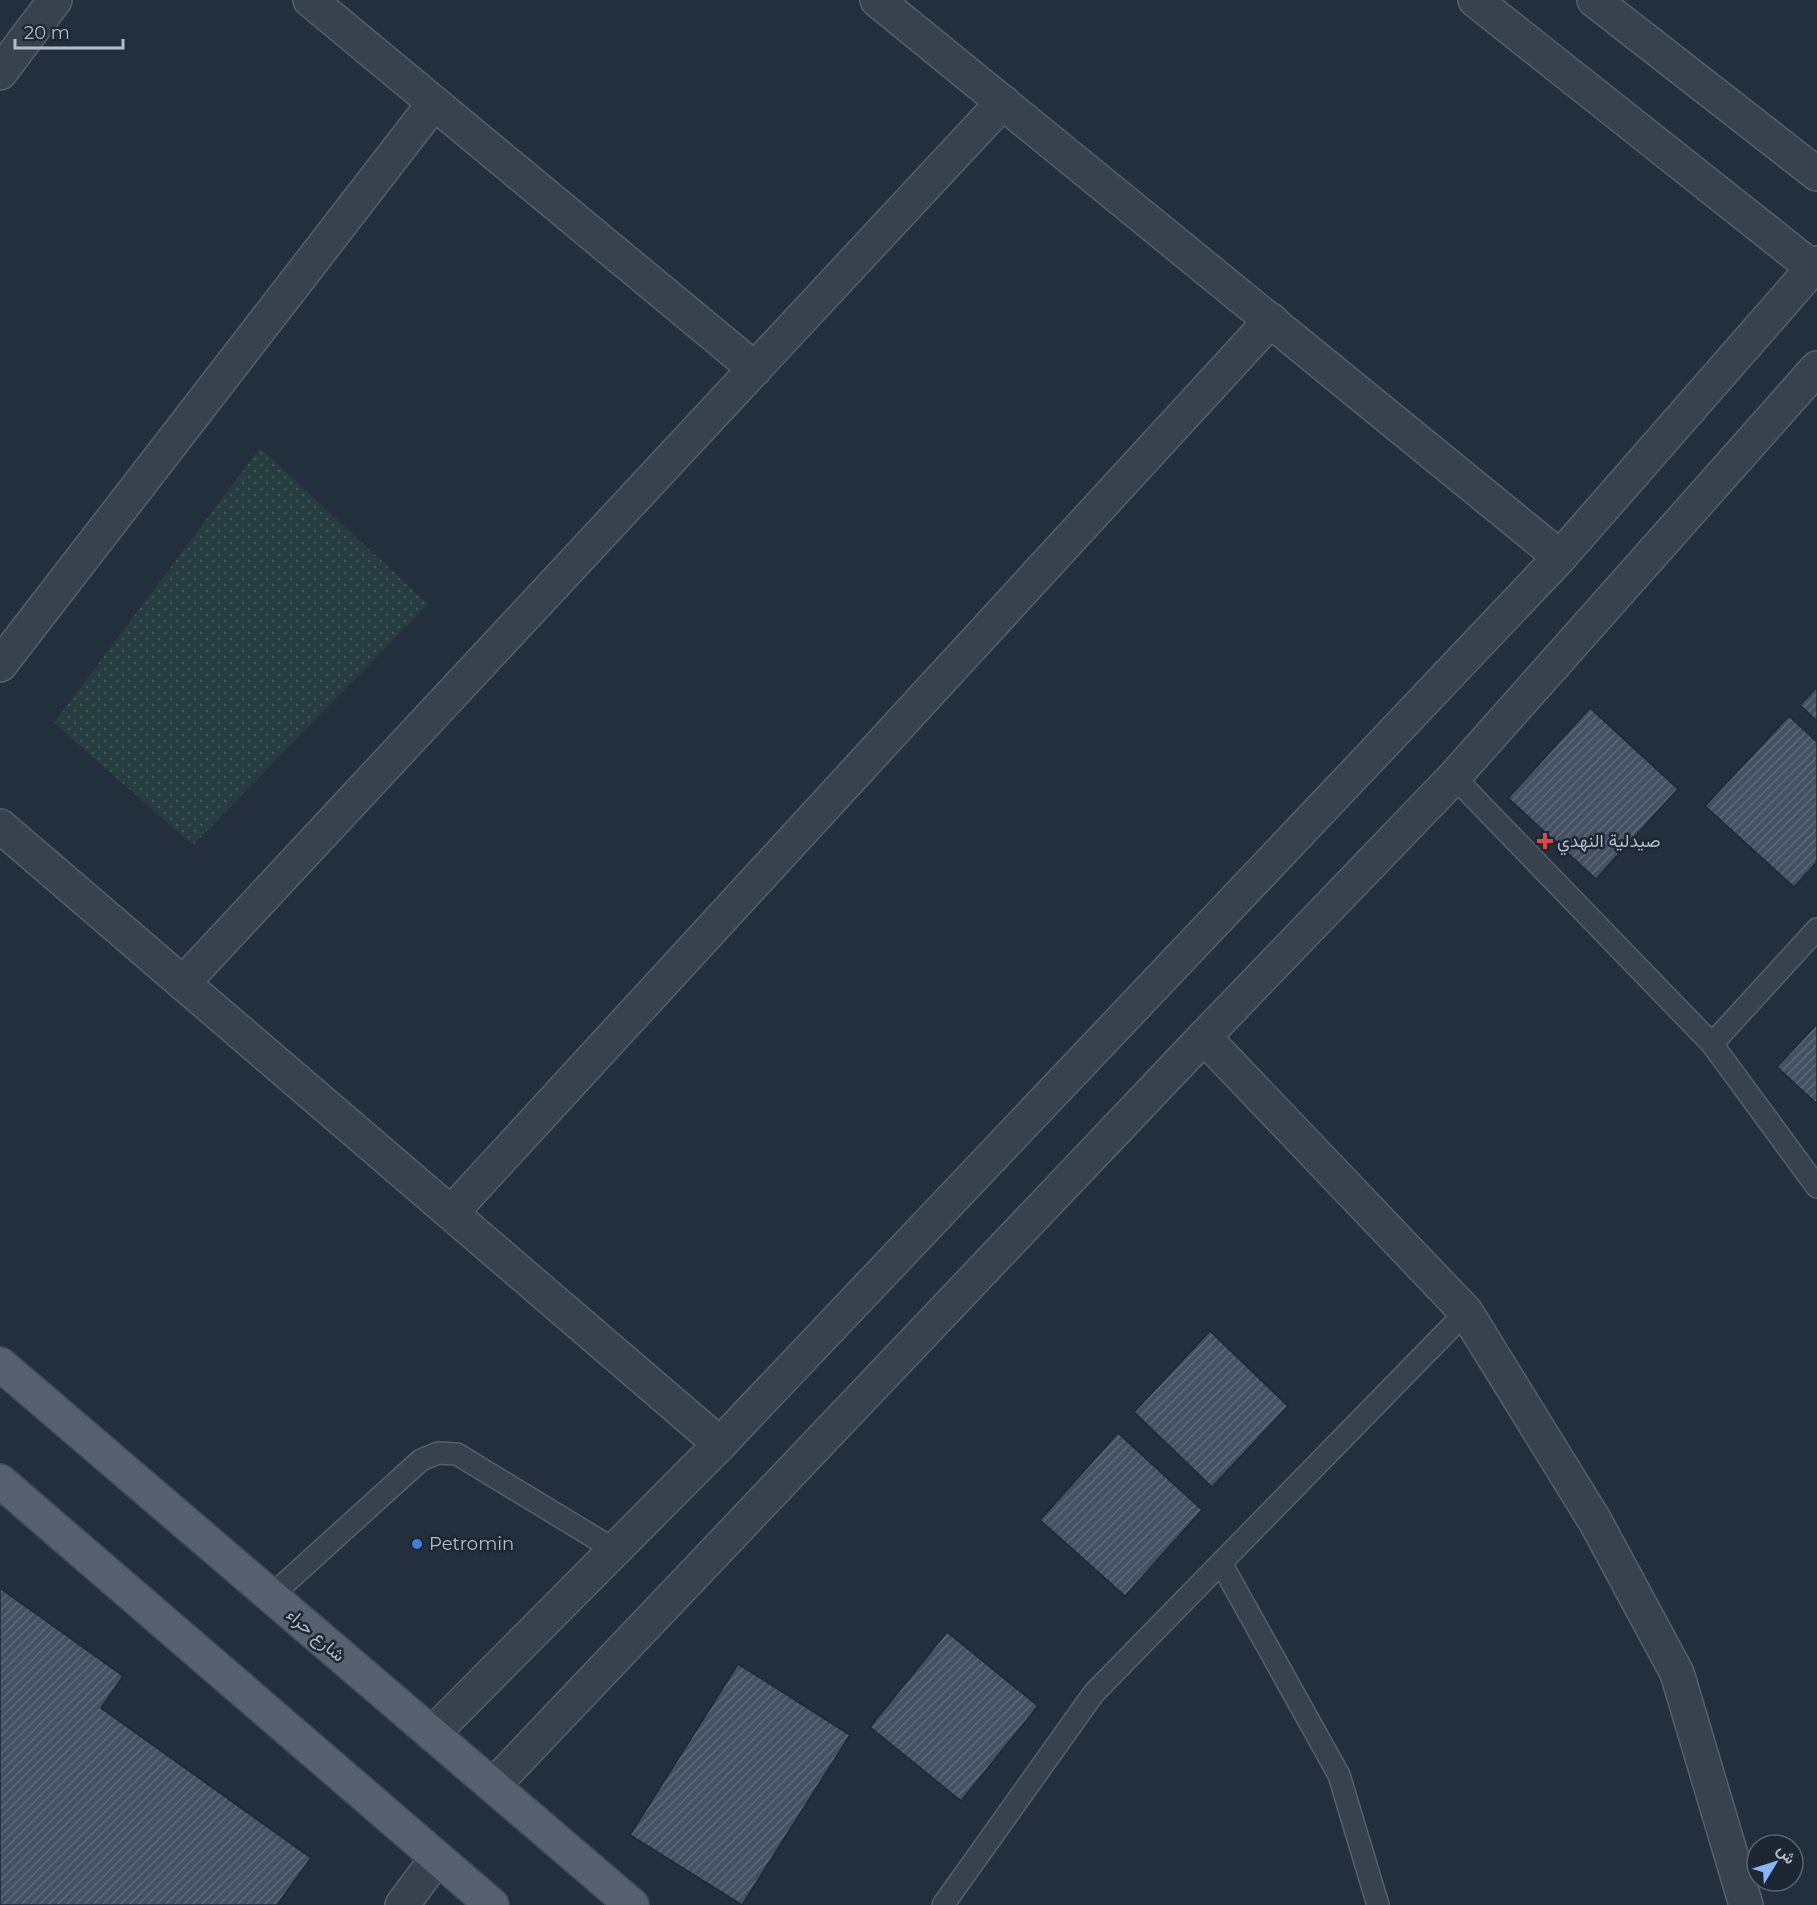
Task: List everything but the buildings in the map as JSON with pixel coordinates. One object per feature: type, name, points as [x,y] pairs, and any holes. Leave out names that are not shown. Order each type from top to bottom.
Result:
[{"type":"main road","name":"شارع حراء","points":[[0,1364],[632,1905]]},
{"type":"main road","points":[[0,1481],[492,1905]]},
{"type":"street","points":[[0,73],[55,0]]},
{"type":"street","points":[[310,0],[755,369]]},
{"type":"street","points":[[877,0],[1560,556]]},
{"type":"street","points":[[432,1734],[720,1444],[1560,556],[1815,266],[1475,0]]},
{"type":"street","points":[[1594,0],[1817,174]]},
{"type":"street","points":[[183,983],[1003,102]]},
{"type":"street","points":[[0,665],[434,103]]},
{"type":"street","points":[[451,1213],[1271,320]]},
{"type":"street","points":[[493,1786],[1454,777],[1817,368]]},
{"type":"street","points":[[0,826],[720,1444]]},
{"type":"street","points":[[1204,1037],[1466,1312],[1595,1521],[1677,1673],[1746,1905]]},
{"type":"street","points":[[402,1905],[437,1858]]},
{"type":"lane","points":[[1454,777],[1712,1044],[1817,1187]]},
{"type":"lane","points":[[1712,1044],[1817,929]]},
{"type":"lane","points":[[944,1905],[1094,1693],[1466,1312]]},
{"type":"lane","points":[[271,1596],[421,1460],[438,1453],[457,1454],[615,1550]]},
{"type":"lane","points":[[1221,1563],[1339,1775],[1378,1905]]},
{"type":"green space","points":[[260,448],[428,604],[193,845],[54,723]]},
{"type":"place","name":"صيدلية النهدي","points":[[1545,841]]},
{"type":"place","name":"Petromin","points":[[417,1544]]}]
